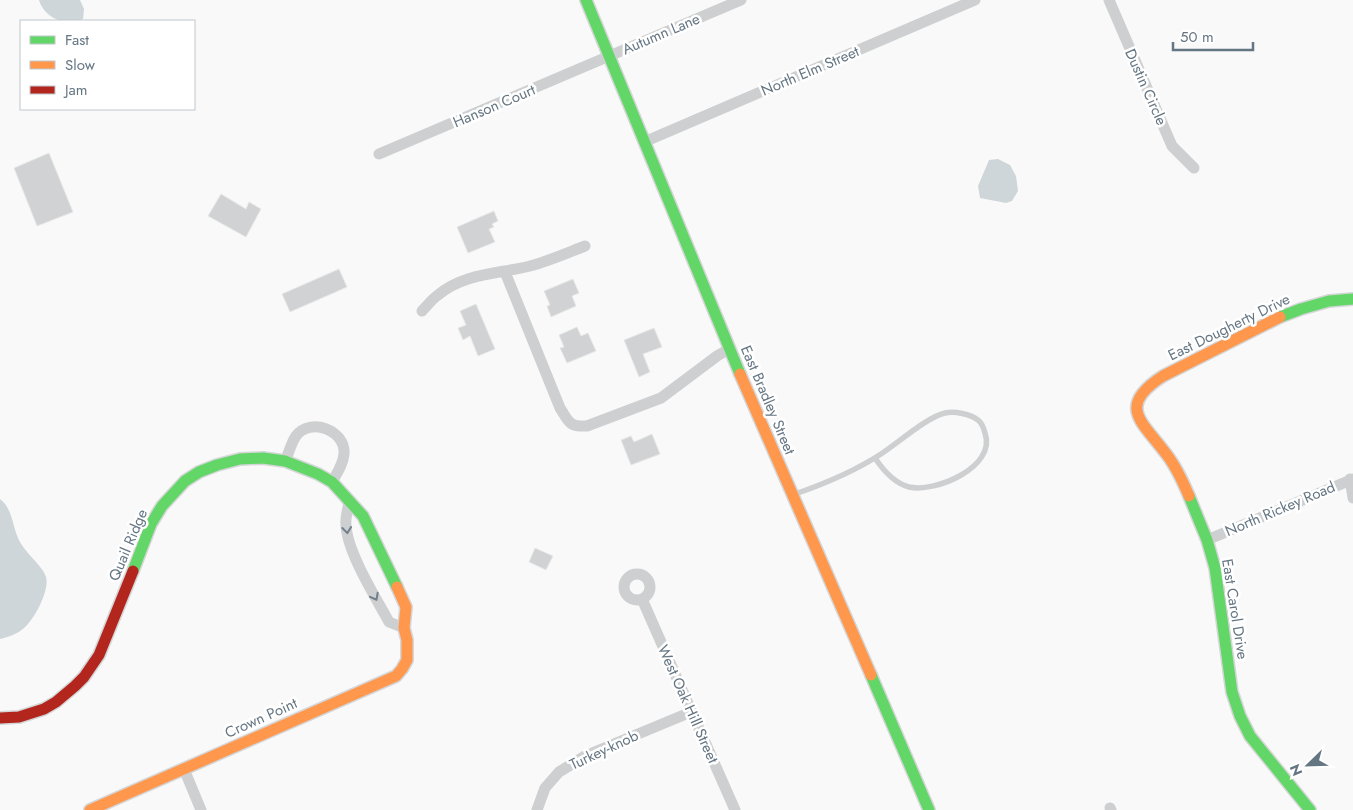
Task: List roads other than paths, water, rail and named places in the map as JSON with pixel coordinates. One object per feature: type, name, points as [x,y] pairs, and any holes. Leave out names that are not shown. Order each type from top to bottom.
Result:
[{"type":"street","name":"East Bradley Street","points":[[586,0],[729,349],[929,810]]},
{"type":"street","name":"Autumn Lane","points":[[608,57],[741,0]]},
{"type":"street","name":"North Elm Street","points":[[644,142],[975,0]]},
{"type":"street","name":"Dustin Circle","points":[[1108,0],[1172,146],[1194,168]]},
{"type":"street","name":"Hanson Court","points":[[380,154],[608,57]]},
{"type":"street","points":[[422,311],[438,294],[472,277],[505,272],[547,261],[585,246]]},
{"type":"street","points":[[505,272],[560,408],[572,425],[577,427],[587,426],[661,398],[729,349]]},
{"type":"street","name":"East Dougherty Drive","points":[[1136,408],[1142,392],[1149,384],[1163,376],[1286,315],[1329,301],[1353,299]]},
{"type":"street","name":"East Carol Drive","points":[[1136,408],[1141,424],[1167,455],[1179,473],[1207,540],[1215,568],[1232,692],[1240,716],[1250,736],[1310,810]]},
{"type":"street","points":[[285,461],[297,435],[306,428],[319,426],[334,432],[341,441],[344,451],[342,465],[332,482]]},
{"type":"street","name":"Quail Ridge","points":[[0,718],[19,717],[40,710],[57,702],[76,687],[90,671],[99,655],[151,524],[162,506],[185,481],[199,472],[240,459],[262,458],[285,461],[318,474],[332,482],[363,516],[406,607],[404,628]]},
{"type":"street","points":[[1351,479],[1353,498]]},
{"type":"street","name":"North Rickey Road","points":[[1207,540],[1351,479]]},
{"type":"street","points":[[349,502],[346,524],[349,543],[362,573],[389,622],[404,628]]},
{"type":"street","name":"West Oak Hill Street","points":[[642,599],[735,810]]},
{"type":"street","name":"Crown Point","points":[[90,810],[396,676],[407,660],[408,640],[404,628]]},
{"type":"street","name":"Turkey-knob","points":[[537,810],[545,788],[559,772],[585,756],[692,712]]},
{"type":"street","points":[[184,768],[201,810]]},
{"type":"lane","points":[[793,495],[817,486],[875,458],[932,418],[946,413],[967,415],[978,420],[983,426],[987,438],[986,448],[977,465],[938,485],[910,487],[899,482],[881,467],[875,458]]}]
